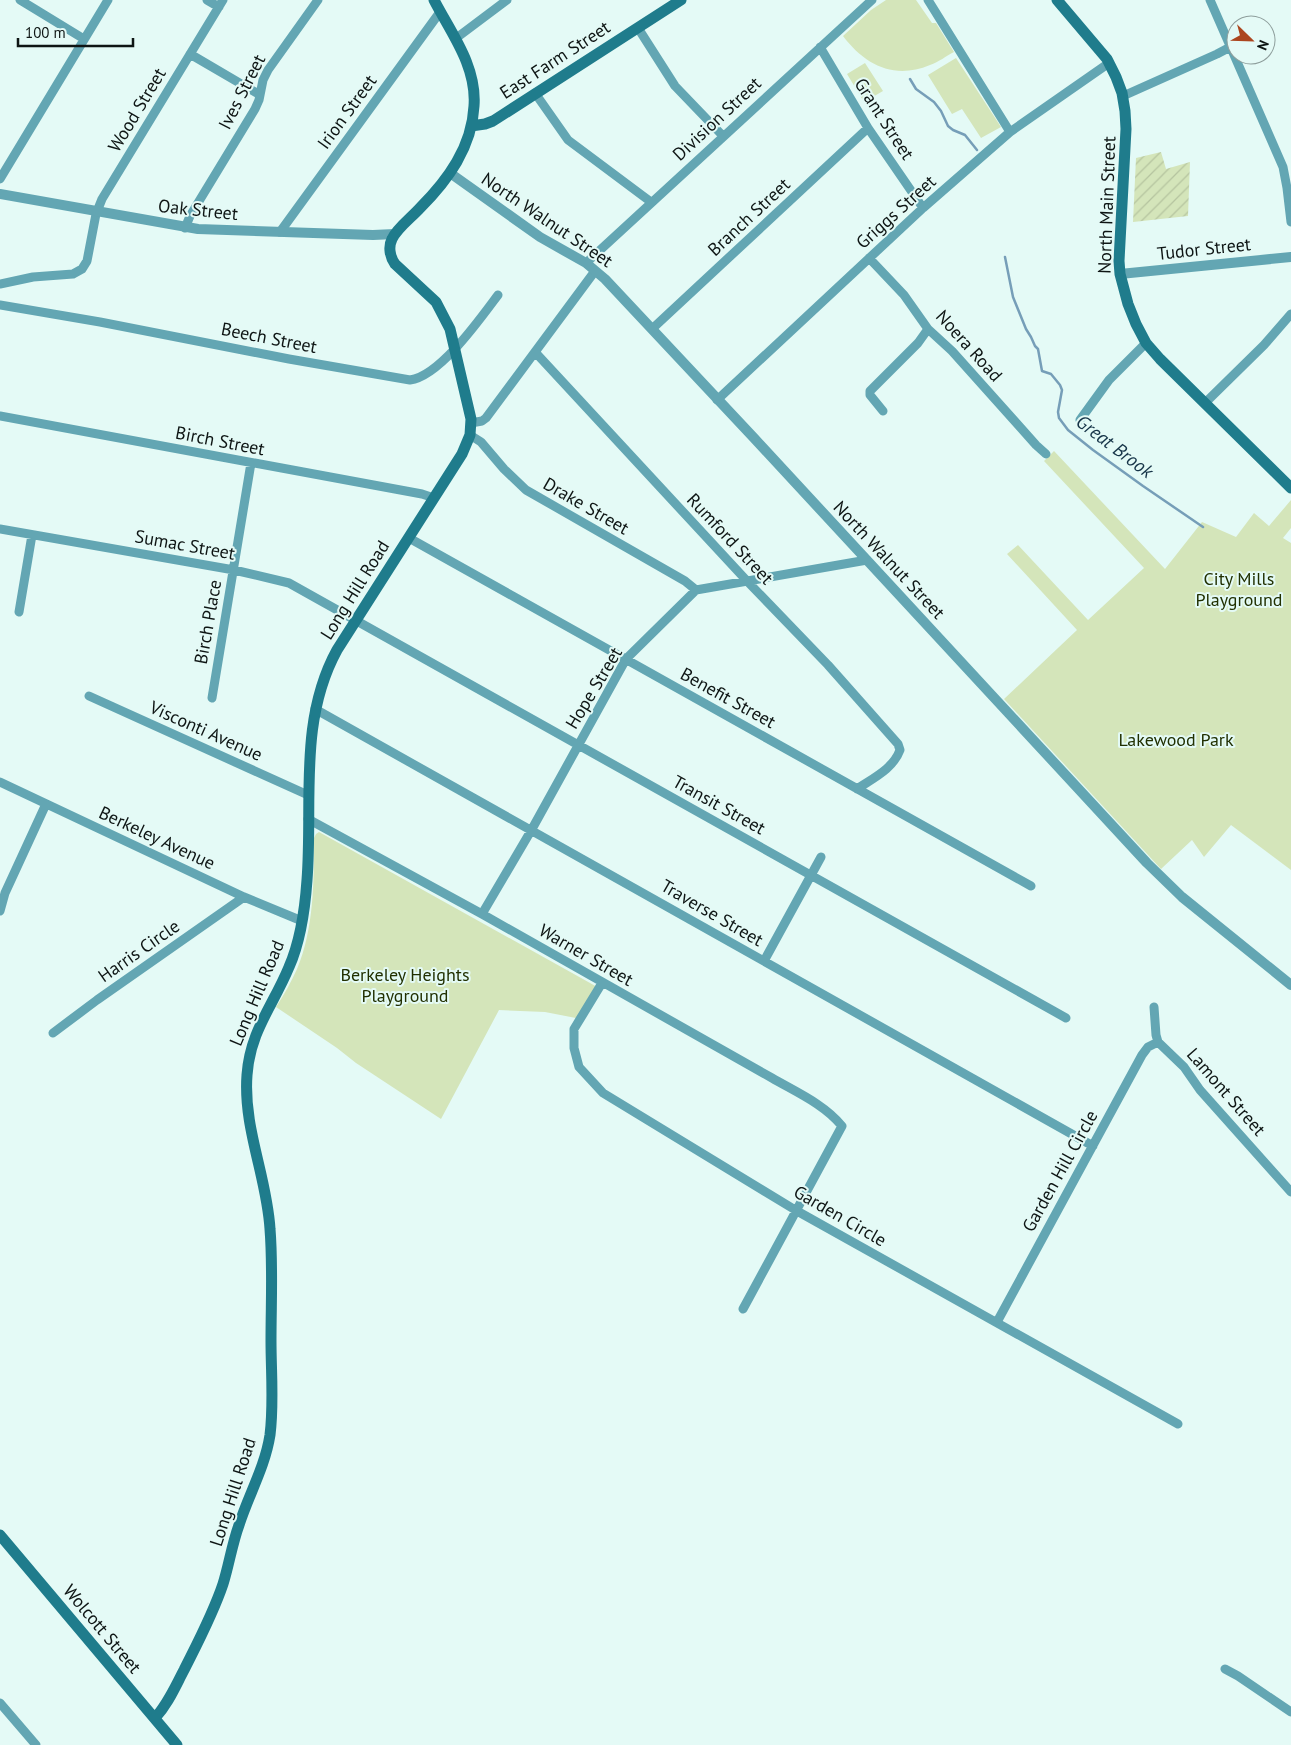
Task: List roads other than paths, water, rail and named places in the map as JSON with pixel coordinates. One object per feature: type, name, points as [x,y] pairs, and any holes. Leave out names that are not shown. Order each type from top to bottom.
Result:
[{"type":"main road","points":[[395,234],[436,191],[450,173],[460,156],[471,126],[474,106],[472,80],[466,59],[434,0]]},
{"type":"main road","name":"East Farm Street","points":[[471,126],[493,121],[681,0]]},
{"type":"main road","name":"North Main Street","points":[[1057,0],[1109,63],[1123,96],[1126,129],[1120,274],[1130,312],[1146,343],[1160,359],[1291,487]]},
{"type":"main road","name":"Long Hill Road","points":[[155,1718],[168,1700],[202,1634],[219,1595],[239,1524],[263,1466],[269,1439],[272,1400],[270,1230],[266,1192],[248,1120],[246,1079],[249,1058],[258,1029],[289,969],[296,950],[302,921],[307,881],[308,795],[315,709],[326,672],[356,620],[465,450],[470,435],[471,423],[456,348],[448,323],[427,292],[402,272],[393,261],[390,248],[391,240],[395,234]]},
{"type":"main road","name":"Wolcott Street","points":[[0,1536],[177,1745]]},
{"type":"street","points":[[20,0],[84,39]]},
{"type":"street","points":[[0,179],[108,0]]},
{"type":"street","points":[[208,0],[221,3]]},
{"type":"street","name":"Ives Street","points":[[185,228],[190,216],[255,109],[263,80],[268,70],[318,0]]},
{"type":"street","points":[[456,40],[507,0]]},
{"type":"street","name":"Division Street","points":[[586,263],[872,0]]},
{"type":"street","points":[[928,0],[1010,132]]},
{"type":"street","points":[[1210,0],[1226,32]]},
{"type":"street","name":"Wood Street","points":[[0,284],[73,274],[82,269],[87,261],[96,212],[102,198],[221,3]]},
{"type":"street","name":"Irion Street","points":[[280,232],[440,12]]},
{"type":"street","points":[[638,28],[675,86],[723,136]]},
{"type":"street","name":"Grant Street","points":[[820,47],[868,128],[923,208]]},
{"type":"street","points":[[1123,96],[1226,49]]},
{"type":"street","points":[[190,54],[260,95]]},
{"type":"street","name":"Griggs Street","points":[[717,400],[923,208],[1010,132],[1109,63]]},
{"type":"street","points":[[1241,65],[1283,167],[1288,188],[1291,222]]},
{"type":"street","points":[[535,93],[568,140],[652,202]]},
{"type":"street","name":"Branch Street","points":[[652,330],[868,128]]},
{"type":"street","name":"North Walnut Street","points":[[450,173],[540,237],[586,263],[595,271],[754,438],[1153,870],[1193,907],[1291,984]]},
{"type":"street","name":"Oak Street","points":[[0,194],[185,228],[373,235],[395,234]]},
{"type":"street","name":"Tudor Street","points":[[1120,274],[1291,257]]},
{"type":"street","name":"Noera Road","points":[[870,258],[904,295],[928,329],[952,351],[1046,454]]},
{"type":"street","points":[[471,423],[480,422],[486,418],[595,271]]},
{"type":"street","name":"Beech Street","points":[[0,305],[405,380],[414,380],[456,348],[498,295]]},
{"type":"street","points":[[1205,403],[1264,345],[1291,314]]},
{"type":"street","points":[[883,411],[870,393],[872,388],[918,343],[928,329]]},
{"type":"street","points":[[1080,420],[1109,380],[1146,343]]},
{"type":"street","name":"Rumford Street","points":[[535,352],[747,582],[828,666],[898,744],[900,750],[892,764],[857,789]]},
{"type":"street","name":"Birch Street","points":[[0,416],[422,494],[434,498]]},
{"type":"street","name":"Drake Street","points":[[470,435],[480,442],[526,490],[684,581],[696,590]]},
{"type":"street","name":"Birch Place","points":[[212,698],[251,463]]},
{"type":"street","name":"Sumac Street","points":[[0,529],[234,570],[289,583],[356,620]]},
{"type":"street","points":[[19,612],[32,535]]},
{"type":"street","name":"Benefit Street","points":[[409,538],[1031,886]]},
{"type":"street","points":[[696,590],[867,560]]},
{"type":"street","name":"Hope Street","points":[[482,914],[532,829],[626,659],[696,590]]},
{"type":"street","name":"Transit Street","points":[[356,620],[1066,1018]]},
{"type":"street","name":"Visconti Avenue","points":[[89,696],[308,795]]},
{"type":"street","name":"Traverse Street","points":[[315,709],[532,829],[1093,1146]]},
{"type":"street","name":"Berkeley Avenue","points":[[0,782],[244,896],[302,921]]},
{"type":"street","points":[[0,911],[5,893],[46,804]]},
{"type":"street","name":"Warner Street","points":[[308,819],[482,914],[811,1100],[834,1116],[842,1126],[797,1211]]},
{"type":"street","points":[[764,961],[821,857]]},
{"type":"street","name":"Harris Circle","points":[[53,1033],[244,896]]},
{"type":"street","name":"Garden Circle","points":[[602,983],[574,1029],[574,1048],[579,1067],[608,1097],[797,1211],[1178,1424]]},
{"type":"street","points":[[1154,1007],[1158,1042]]},
{"type":"street","name":"Garden Hill Circle","points":[[997,1322],[1144,1051],[1158,1042]]},
{"type":"street","name":"Lamont Street","points":[[1158,1042],[1184,1067],[1200,1090],[1291,1192]]},
{"type":"street","points":[[742,1309],[797,1211]]},
{"type":"street","points":[[1225,1669],[1291,1712]]},
{"type":"street","points":[[0,1703],[36,1745]]},
{"type":"waterway","name":"Great Brook","points":[[910,79],[916,89],[934,102],[941,111],[948,126],[965,135],[977,150]]},
{"type":"waterway","name":"Great Brook","points":[[1005,257],[1013,297],[1026,329],[1038,349],[1042,371],[1051,374],[1062,390],[1058,412],[1059,418],[1068,430],[1093,450],[1203,527]]},
{"type":"park label","name":"City Mills Playground","points":[[1239,589]]},
{"type":"park label","name":"Lakewood Park","points":[[1176,740]]},
{"type":"park label","name":"Berkeley Heights Playground","points":[[405,985]]}]
